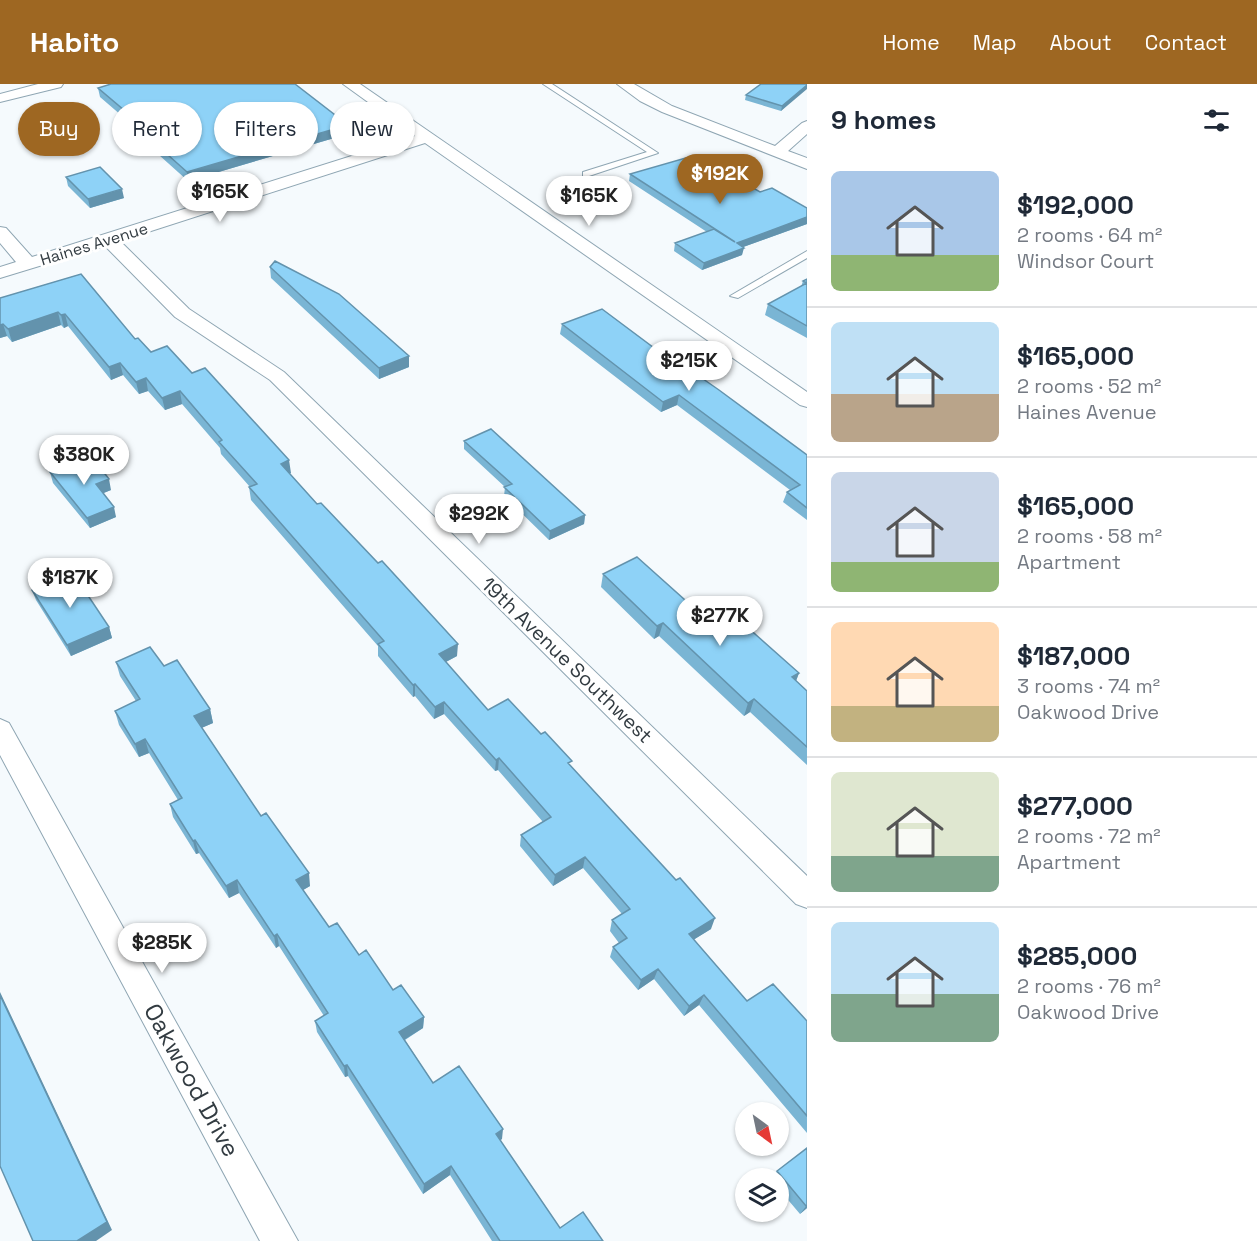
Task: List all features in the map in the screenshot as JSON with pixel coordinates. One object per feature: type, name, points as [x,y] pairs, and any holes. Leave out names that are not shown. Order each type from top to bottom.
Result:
[{"type":"street","points":[[0,98],[56,84]]},
{"type":"street","points":[[350,84],[807,401]]},
{"type":"street","points":[[624,84],[645,98],[667,108],[807,164]]},
{"type":"street","points":[[777,152],[807,126]]},
{"type":"street","name":"Haines Avenue","points":[[0,273],[428,137]]},
{"type":"street","points":[[0,232],[28,264]]},
{"type":"street","name":"19th Avenue Southwest","points":[[109,240],[182,313],[277,376],[807,895]]},
{"type":"street","name":"Oakwood Drive","points":[[0,730],[280,1241]]},
{"type":"lane","points":[[550,86],[564,84]]},
{"type":"lane","points":[[550,86],[654,153],[586,174]]},
{"type":"lane","points":[[735,296],[807,254]]},
{"type":"building","points":[[111,84],[295,84],[330,111],[330,130],[318,134],[318,102],[214,102],[214,156],[242,156],[187,172],[169,156],[202,156],[202,102],[114,102],[98,88]]},
{"type":"building","points":[[761,84],[807,85],[782,106],[746,95]]},
{"type":"building","points":[[696,155],[760,192],[772,188],[807,208],[807,217],[737,243],[744,248],[704,263],[675,243],[714,229],[735,242],[630,174]]},
{"type":"building","points":[[100,167],[122,189],[88,199],[66,177]]},
{"type":"building","points":[[275,261],[339,294],[409,356],[379,368],[270,267]]},
{"type":"building","points":[[81,274],[135,339],[138,338],[151,352],[167,346],[192,373],[205,368],[289,460],[281,464],[317,504],[321,503],[378,563],[382,561],[458,644],[439,654],[488,710],[508,699],[541,734],[545,732],[572,761],[568,763],[676,880],[680,878],[715,918],[689,934],[747,1001],[773,984],[807,1021],[807,1116],[704,995],[689,1006],[658,969],[641,980],[613,947],[627,938],[612,920],[630,909],[585,857],[555,875],[521,835],[551,817],[499,758],[496,760],[444,702],[435,707],[415,684],[413,685],[378,644],[384,641],[249,487],[257,484],[219,442],[222,440],[180,391],[162,398],[146,378],[136,382],[120,363],[109,367],[65,314],[61,315],[58,312],[8,329],[3,324],[0,325],[0,298]]},
{"type":"building","points":[[807,283],[807,326],[768,304]]},
{"type":"building","points":[[602,309],[677,365],[680,363],[719,390],[807,455],[807,508],[787,492],[800,485],[679,395],[663,402],[562,324]]},
{"type":"building","points":[[491,429],[585,515],[550,531],[504,487],[512,484],[464,441]]},
{"type":"building","points":[[91,456],[109,479],[96,484],[114,507],[87,518],[50,472]]},
{"type":"building","points":[[637,557],[703,616],[709,613],[723,625],[737,618],[799,673],[792,677],[807,691],[807,747],[754,699],[748,703],[663,623],[657,626],[603,574]]},
{"type":"building","points":[[73,573],[109,627],[67,645],[32,590]]},
{"type":"building","points":[[150,647],[164,666],[177,660],[210,709],[194,716],[261,816],[266,813],[309,873],[296,880],[329,927],[337,923],[359,955],[366,950],[393,990],[401,985],[424,1017],[399,1032],[433,1083],[459,1066],[503,1129],[496,1134],[560,1228],[583,1212],[603,1241],[500,1241],[451,1166],[424,1184],[347,1065],[344,1066],[315,1021],[328,1013],[277,934],[274,936],[237,880],[226,886],[195,840],[193,841],[170,804],[182,798],[145,739],[135,744],[115,711],[140,699],[116,662]]},
{"type":"building","points":[[0,995],[107,1222],[77,1241],[33,1241],[0,1166]]},
{"type":"building","points":[[807,1148],[806,1206],[789,1185],[789,1168],[781,1168]]}]
